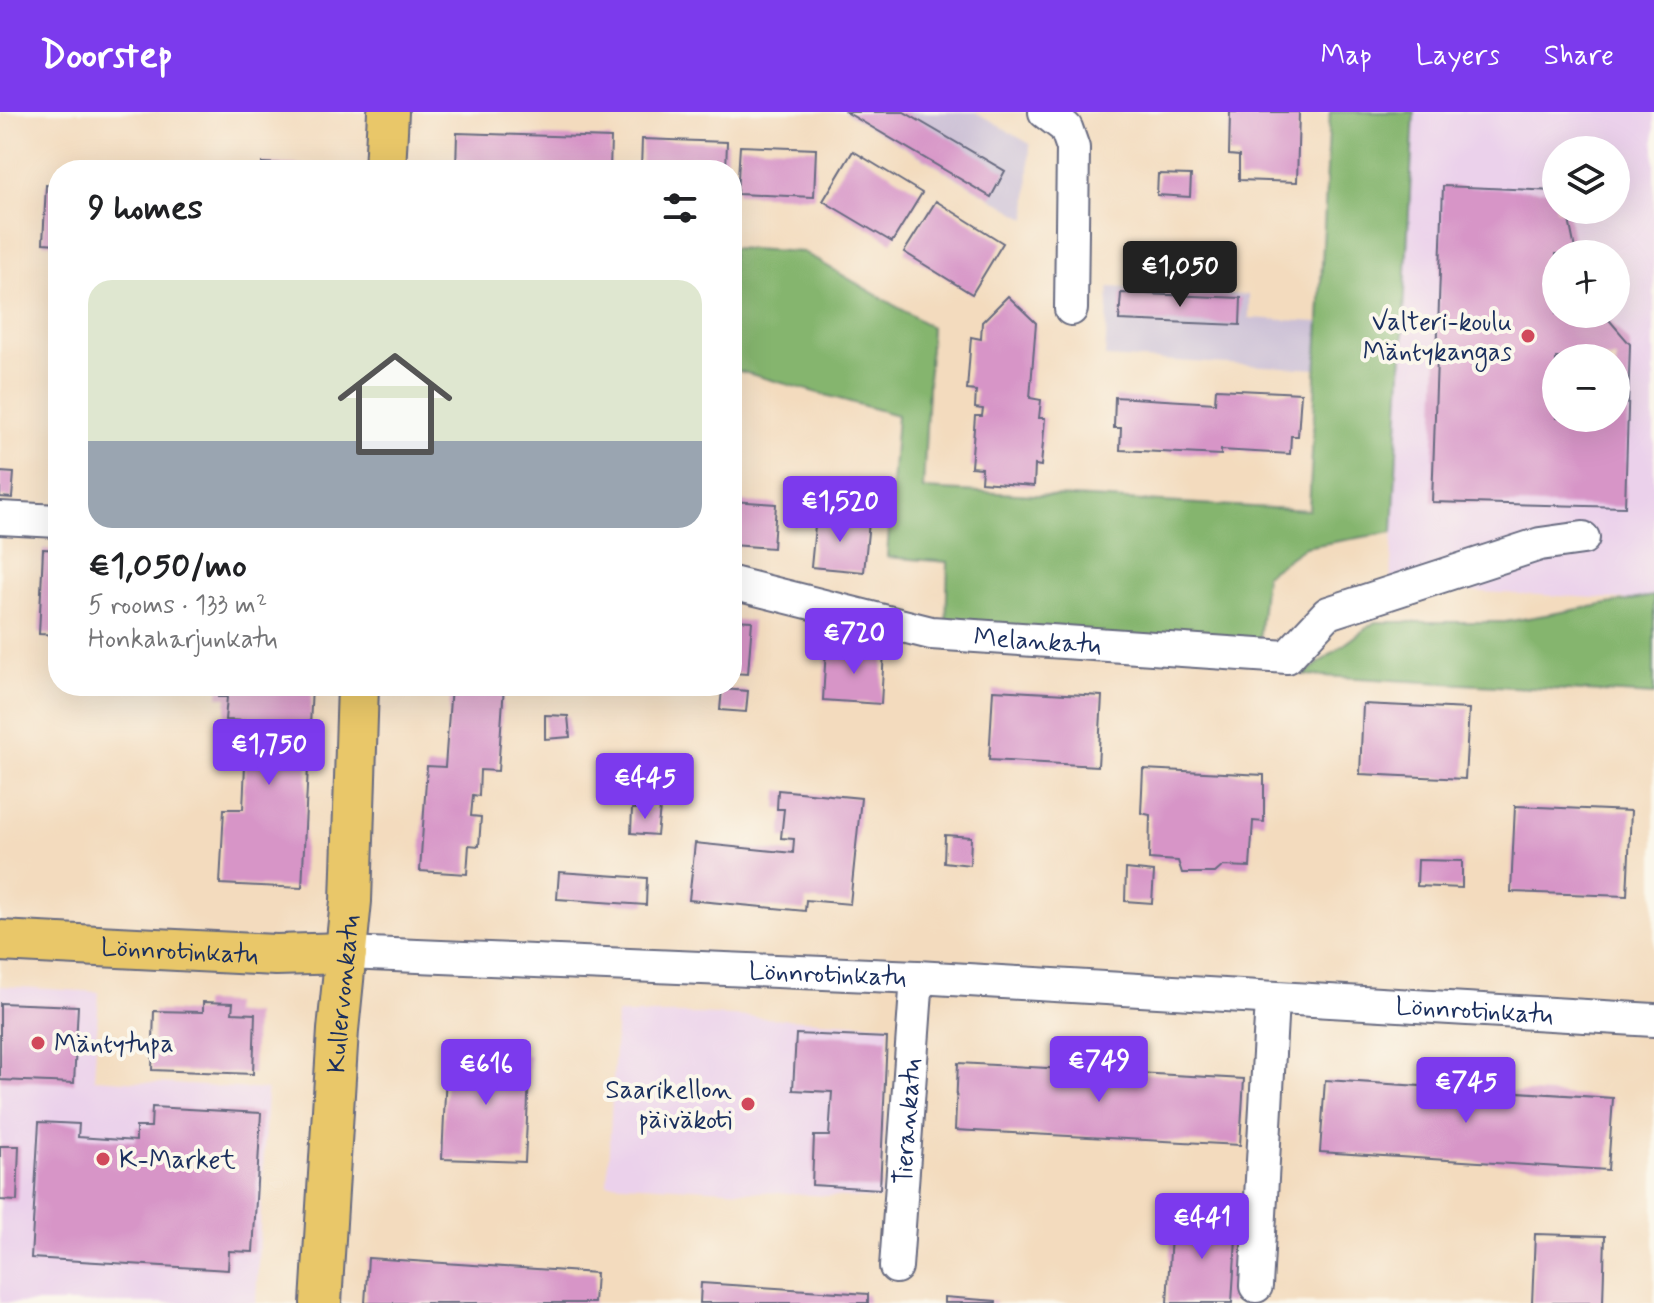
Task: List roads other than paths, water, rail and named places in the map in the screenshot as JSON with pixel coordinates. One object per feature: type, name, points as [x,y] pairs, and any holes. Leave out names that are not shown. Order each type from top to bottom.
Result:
[{"type":"main road","points":[[386,160],[388,112]]},
{"type":"main road","name":"Kullervonkatu","points":[[321,1303],[338,1030],[351,901],[358,696]]},
{"type":"main road","name":"Lönnrotinkatu","points":[[0,941],[276,955],[346,953]]},
{"type":"street","points":[[1045,112],[1066,128],[1073,148],[1071,309]]},
{"type":"street","points":[[0,518],[48,520]]},
{"type":"street","name":"Melankatu","points":[[742,586],[931,633],[1287,657],[1328,613],[1540,544],[1583,538]]},
{"type":"street","name":"Lönnrotinkatu","points":[[346,953],[917,977],[1654,1020]]},
{"type":"street","name":"Tierankatu","points":[[896,1267],[917,977]]},
{"type":"street","points":[[1256,1286],[1272,1000]]},
{"type":"place","name":"Valteri-koulu Mäntykangas","points":[[1528,336]]},
{"type":"place","name":"Mäntytupa","points":[[38,1043]]},
{"type":"place","name":"Saarikellon päiväkoti","points":[[748,1104]]},
{"type":"place","name":"K-Market","points":[[103,1159]]}]
